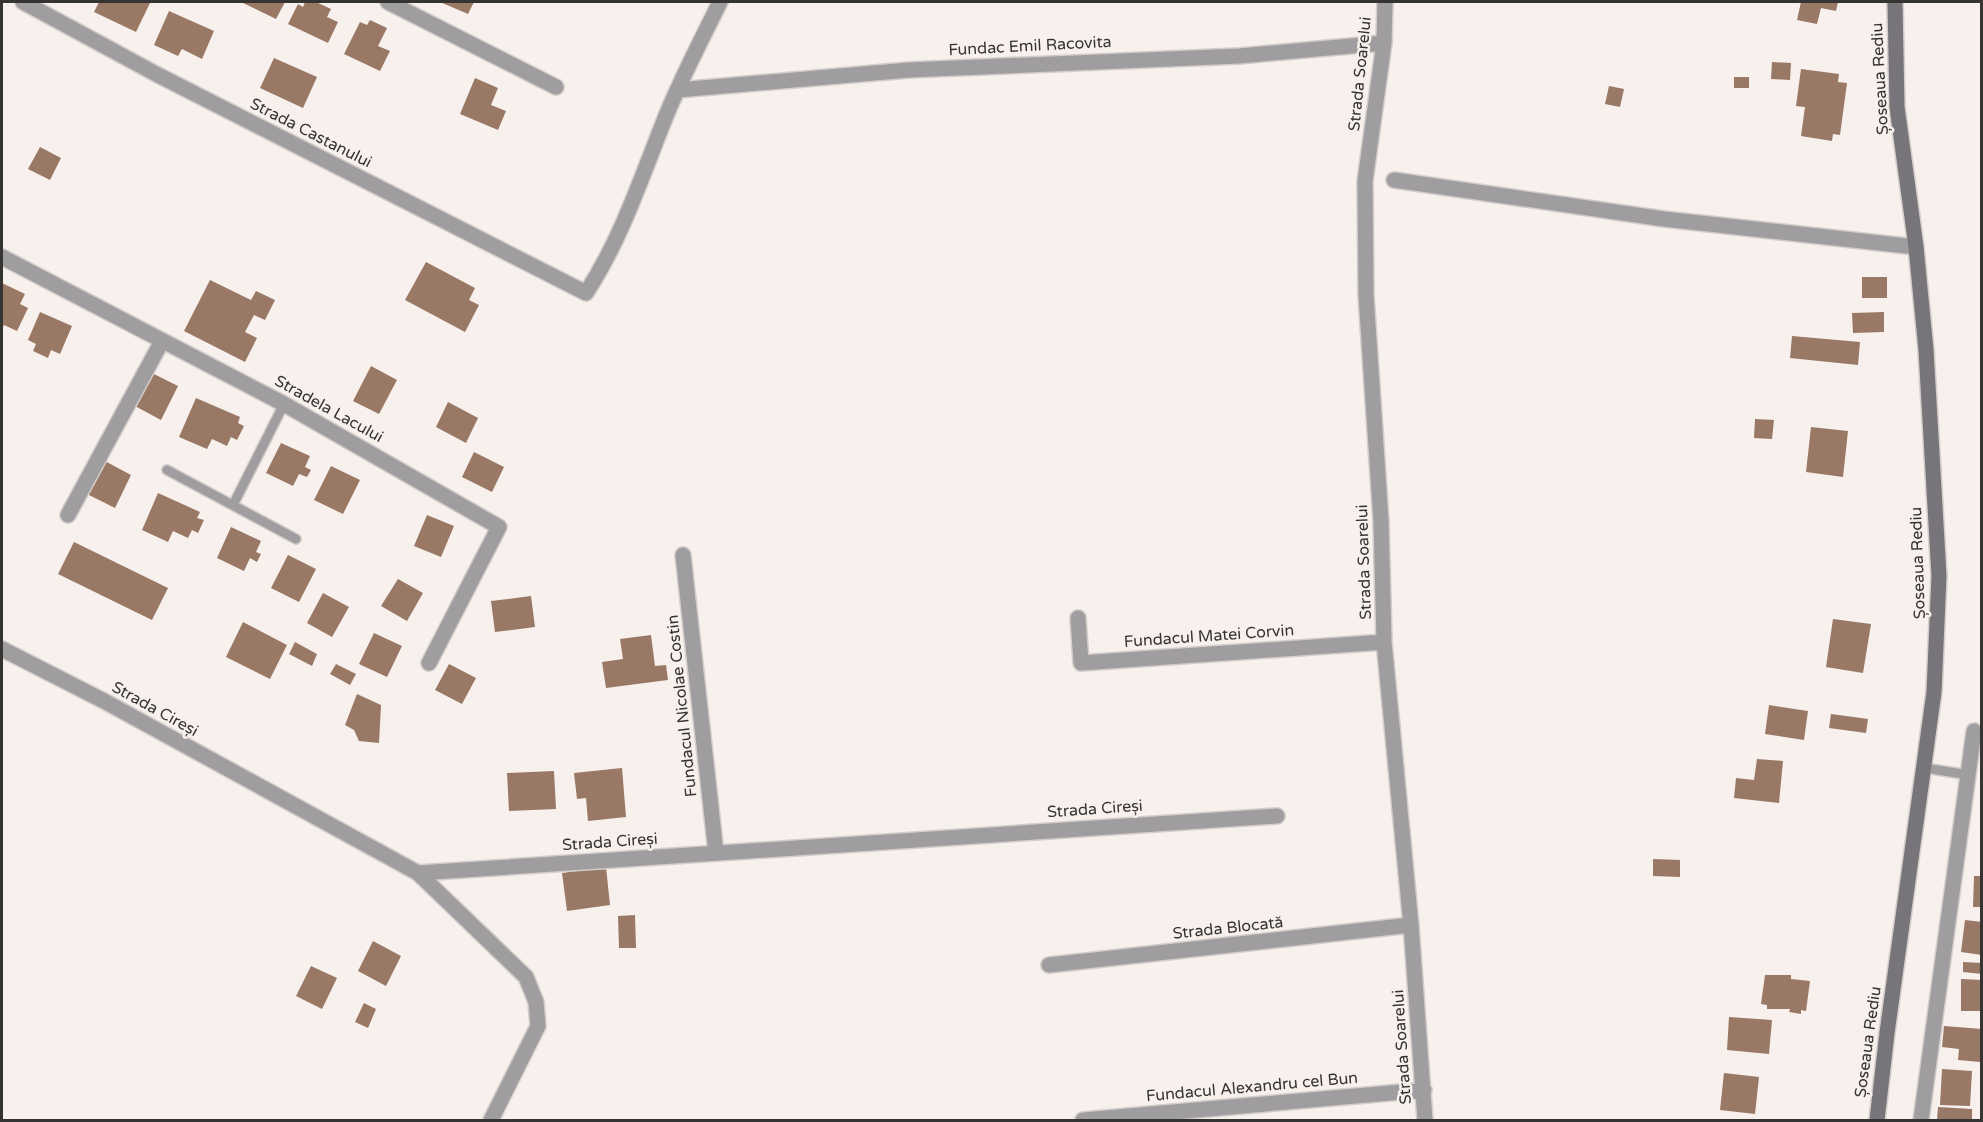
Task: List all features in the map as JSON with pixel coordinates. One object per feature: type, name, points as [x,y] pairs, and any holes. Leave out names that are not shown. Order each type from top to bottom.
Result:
[{"type":"main road","name":"Șoseaua Rediu","points":[[1877,1120],[1887,1033],[1925,768],[1938,651],[1939,576],[1926,350],[1916,247],[1897,107],[1894,2]]},
{"type":"street","name":"Strada Castanului","points":[[22,2],[158,75],[586,294],[606,261],[631,209],[678,90]]},
{"type":"street","points":[[388,2],[556,87]]},
{"type":"street","points":[[678,90],[720,2]]},
{"type":"street","name":"Strada Soarelui","points":[[1385,2],[1384,43],[1365,182],[1366,295],[1381,521],[1384,642],[1425,1120]]},
{"type":"street","name":"Fundac Emil Racovita","points":[[678,90],[909,70],[1239,56],[1384,43]]},
{"type":"street","points":[[1394,180],[1664,219],[1916,247]]},
{"type":"street","name":"Stradela Lacului","points":[[2,257],[284,404],[500,527],[429,663]]},
{"type":"street","points":[[68,515],[162,340]]},
{"type":"street","name":"Fundacul Nicolae Costin","points":[[683,555],[716,853]]},
{"type":"street","name":"Fundacul Matei Corvin","points":[[1078,618],[1081,663],[1384,642]]},
{"type":"street","name":"Strada Cireși","points":[[2,649],[104,701],[418,873],[1277,816]]},
{"type":"street","points":[[1921,1120],[1974,731]]},
{"type":"street","points":[[418,873],[526,977],[537,1002],[538,1026],[491,1120]]},
{"type":"street","name":"Strada Blocată","points":[[1049,965],[1410,925]]},
{"type":"street","name":"Fundacul Alexandru cel Bun","points":[[1083,1120],[1424,1090]]},
{"type":"lane","points":[[232,505],[284,404]]},
{"type":"lane","points":[[167,470],[296,539]]},
{"type":"lane","points":[[1925,768],[1969,775]]},
{"type":"building","points":[[99,2],[150,3],[136,32],[94,12]]},
{"type":"building","points":[[241,2],[285,2],[276,19]]},
{"type":"building","points":[[305,2],[316,2],[331,9],[327,17],[338,22],[328,43],[288,24],[298,4],[303,7]]},
{"type":"building","points":[[440,2],[474,2],[468,14]]},
{"type":"building","points":[[1801,2],[1838,2],[1836,11],[1821,8],[1817,24],[1797,20]]},
{"type":"building","points":[[169,11],[214,31],[202,59],[182,49],[178,56],[154,45]]},
{"type":"building","points":[[370,20],[387,28],[378,46],[390,51],[380,71],[344,54],[360,22],[367,25]]},
{"type":"building","points":[[274,58],[317,77],[303,108],[260,88]]},
{"type":"building","points":[[1772,62],[1791,63],[1790,80],[1771,79]]},
{"type":"building","points":[[1801,69],[1839,74],[1838,82],[1847,83],[1840,135],[1833,134],[1832,141],[1801,136],[1805,107],[1796,106]]},
{"type":"building","points":[[1734,77],[1749,77],[1749,88],[1734,88]]},
{"type":"building","points":[[475,78],[498,88],[491,105],[506,111],[498,130],[460,114]]},
{"type":"building","points":[[1609,86],[1624,89],[1620,107],[1605,104]]},
{"type":"building","points":[[40,147],[61,158],[50,180],[28,169]]},
{"type":"building","points":[[426,262],[475,288],[469,300],[479,305],[465,332],[405,300]]},
{"type":"building","points":[[1862,277],[1887,277],[1887,298],[1862,298]]},
{"type":"building","points":[[210,280],[251,300],[256,291],[275,300],[265,320],[254,315],[245,332],[257,338],[245,362],[184,331]]},
{"type":"building","points":[[2,283],[25,294],[20,304],[28,308],[17,331],[4,325],[2,329]]},
{"type":"building","points":[[40,312],[72,326],[60,354],[51,350],[48,358],[33,351],[36,344],[28,340]]},
{"type":"building","points":[[1884,312],[1884,332],[1853,333],[1852,313]]},
{"type":"building","points":[[1792,336],[1860,342],[1858,365],[1790,358]]},
{"type":"building","points":[[371,366],[397,380],[379,414],[353,401]]},
{"type":"building","points":[[150,372],[178,386],[161,420],[133,405]]},
{"type":"building","points":[[196,398],[240,417],[238,423],[244,426],[237,440],[231,437],[227,446],[212,439],[207,449],[179,437]]},
{"type":"building","points":[[448,402],[478,418],[466,443],[436,427]]},
{"type":"building","points":[[1755,419],[1774,420],[1772,439],[1754,438]]},
{"type":"building","points":[[1811,427],[1848,431],[1843,477],[1806,472]]},
{"type":"building","points":[[281,443],[310,456],[305,467],[311,470],[307,477],[299,474],[293,486],[266,473]]},
{"type":"building","points":[[474,452],[504,467],[492,492],[462,477]]},
{"type":"building","points":[[103,460],[131,475],[115,508],[87,494]]},
{"type":"building","points":[[331,466],[360,480],[343,514],[314,500]]},
{"type":"building","points":[[158,493],[200,512],[197,518],[204,520],[198,533],[192,530],[188,538],[173,531],[168,542],[142,530]]},
{"type":"building","points":[[427,515],[454,526],[441,557],[414,546]]},
{"type":"building","points":[[231,527],[261,541],[256,552],[261,554],[257,562],[250,558],[244,571],[217,558]]},
{"type":"building","points":[[74,542],[168,588],[152,620],[58,574]]},
{"type":"building","points":[[288,555],[316,569],[299,602],[271,588]]},
{"type":"building","points":[[398,579],[423,593],[407,621],[381,606]]},
{"type":"building","points":[[323,593],[349,607],[332,637],[307,623]]},
{"type":"building","points":[[531,596],[535,627],[495,632],[491,601]]},
{"type":"building","points":[[1833,619],[1871,624],[1863,673],[1826,667]]},
{"type":"building","points":[[243,622],[287,645],[270,679],[226,657]]},
{"type":"building","points":[[374,633],[402,646],[387,677],[359,664]]},
{"type":"building","points":[[651,635],[655,666],[666,665],[668,680],[606,688],[602,662],[623,659],[620,639]]},
{"type":"building","points":[[295,642],[317,654],[312,666],[289,654]]},
{"type":"building","points":[[336,664],[356,674],[350,685],[330,674]]},
{"type":"building","points":[[449,664],[476,678],[462,704],[435,690]]},
{"type":"building","points":[[357,694],[381,705],[379,743],[359,741],[354,730],[345,725]]},
{"type":"building","points":[[1769,705],[1808,711],[1804,740],[1765,734]]},
{"type":"building","points":[[1831,714],[1868,719],[1866,733],[1829,728]]},
{"type":"building","points":[[1757,759],[1783,761],[1779,803],[1734,798],[1736,778],[1754,780]]},
{"type":"building","points":[[622,768],[626,817],[588,821],[586,798],[577,799],[574,773]]},
{"type":"building","points":[[554,771],[556,809],[509,811],[507,773]]},
{"type":"building","points":[[1653,859],[1680,860],[1680,877],[1653,876]]},
{"type":"building","points":[[606,867],[610,905],[567,911],[562,873]]},
{"type":"building","points":[[1974,876],[1982,876],[1982,907],[1973,907]]},
{"type":"building","points":[[635,915],[636,948],[619,948],[618,916]]},
{"type":"building","points":[[1965,920],[1982,922],[1982,955],[1961,952]]},
{"type":"building","points":[[373,941],[401,956],[386,986],[358,971]]},
{"type":"building","points":[[1963,962],[1982,963],[1982,974],[1963,972]]},
{"type":"building","points":[[311,966],[337,978],[322,1009],[296,996]]},
{"type":"building","points":[[1765,975],[1791,975],[1791,979],[1810,981],[1806,1011],[1801,1010],[1801,1014],[1789,1012],[1790,1009],[1767,1009],[1767,1005],[1761,1004]]},
{"type":"building","points":[[1961,979],[1982,980],[1982,1011],[1961,1011]]},
{"type":"building","points":[[364,1003],[376,1009],[368,1028],[355,1022]]},
{"type":"building","points":[[1729,1017],[1772,1020],[1769,1054],[1727,1050]]},
{"type":"building","points":[[1944,1026],[1982,1029],[1980,1062],[1958,1060],[1959,1049],[1942,1047]]},
{"type":"building","points":[[1942,1069],[1972,1071],[1970,1106],[1940,1105]]},
{"type":"building","points":[[1724,1073],[1759,1077],[1755,1114],[1720,1110]]},
{"type":"building","points":[[1938,1107],[1972,1109],[1972,1120],[1937,1120]]}]
